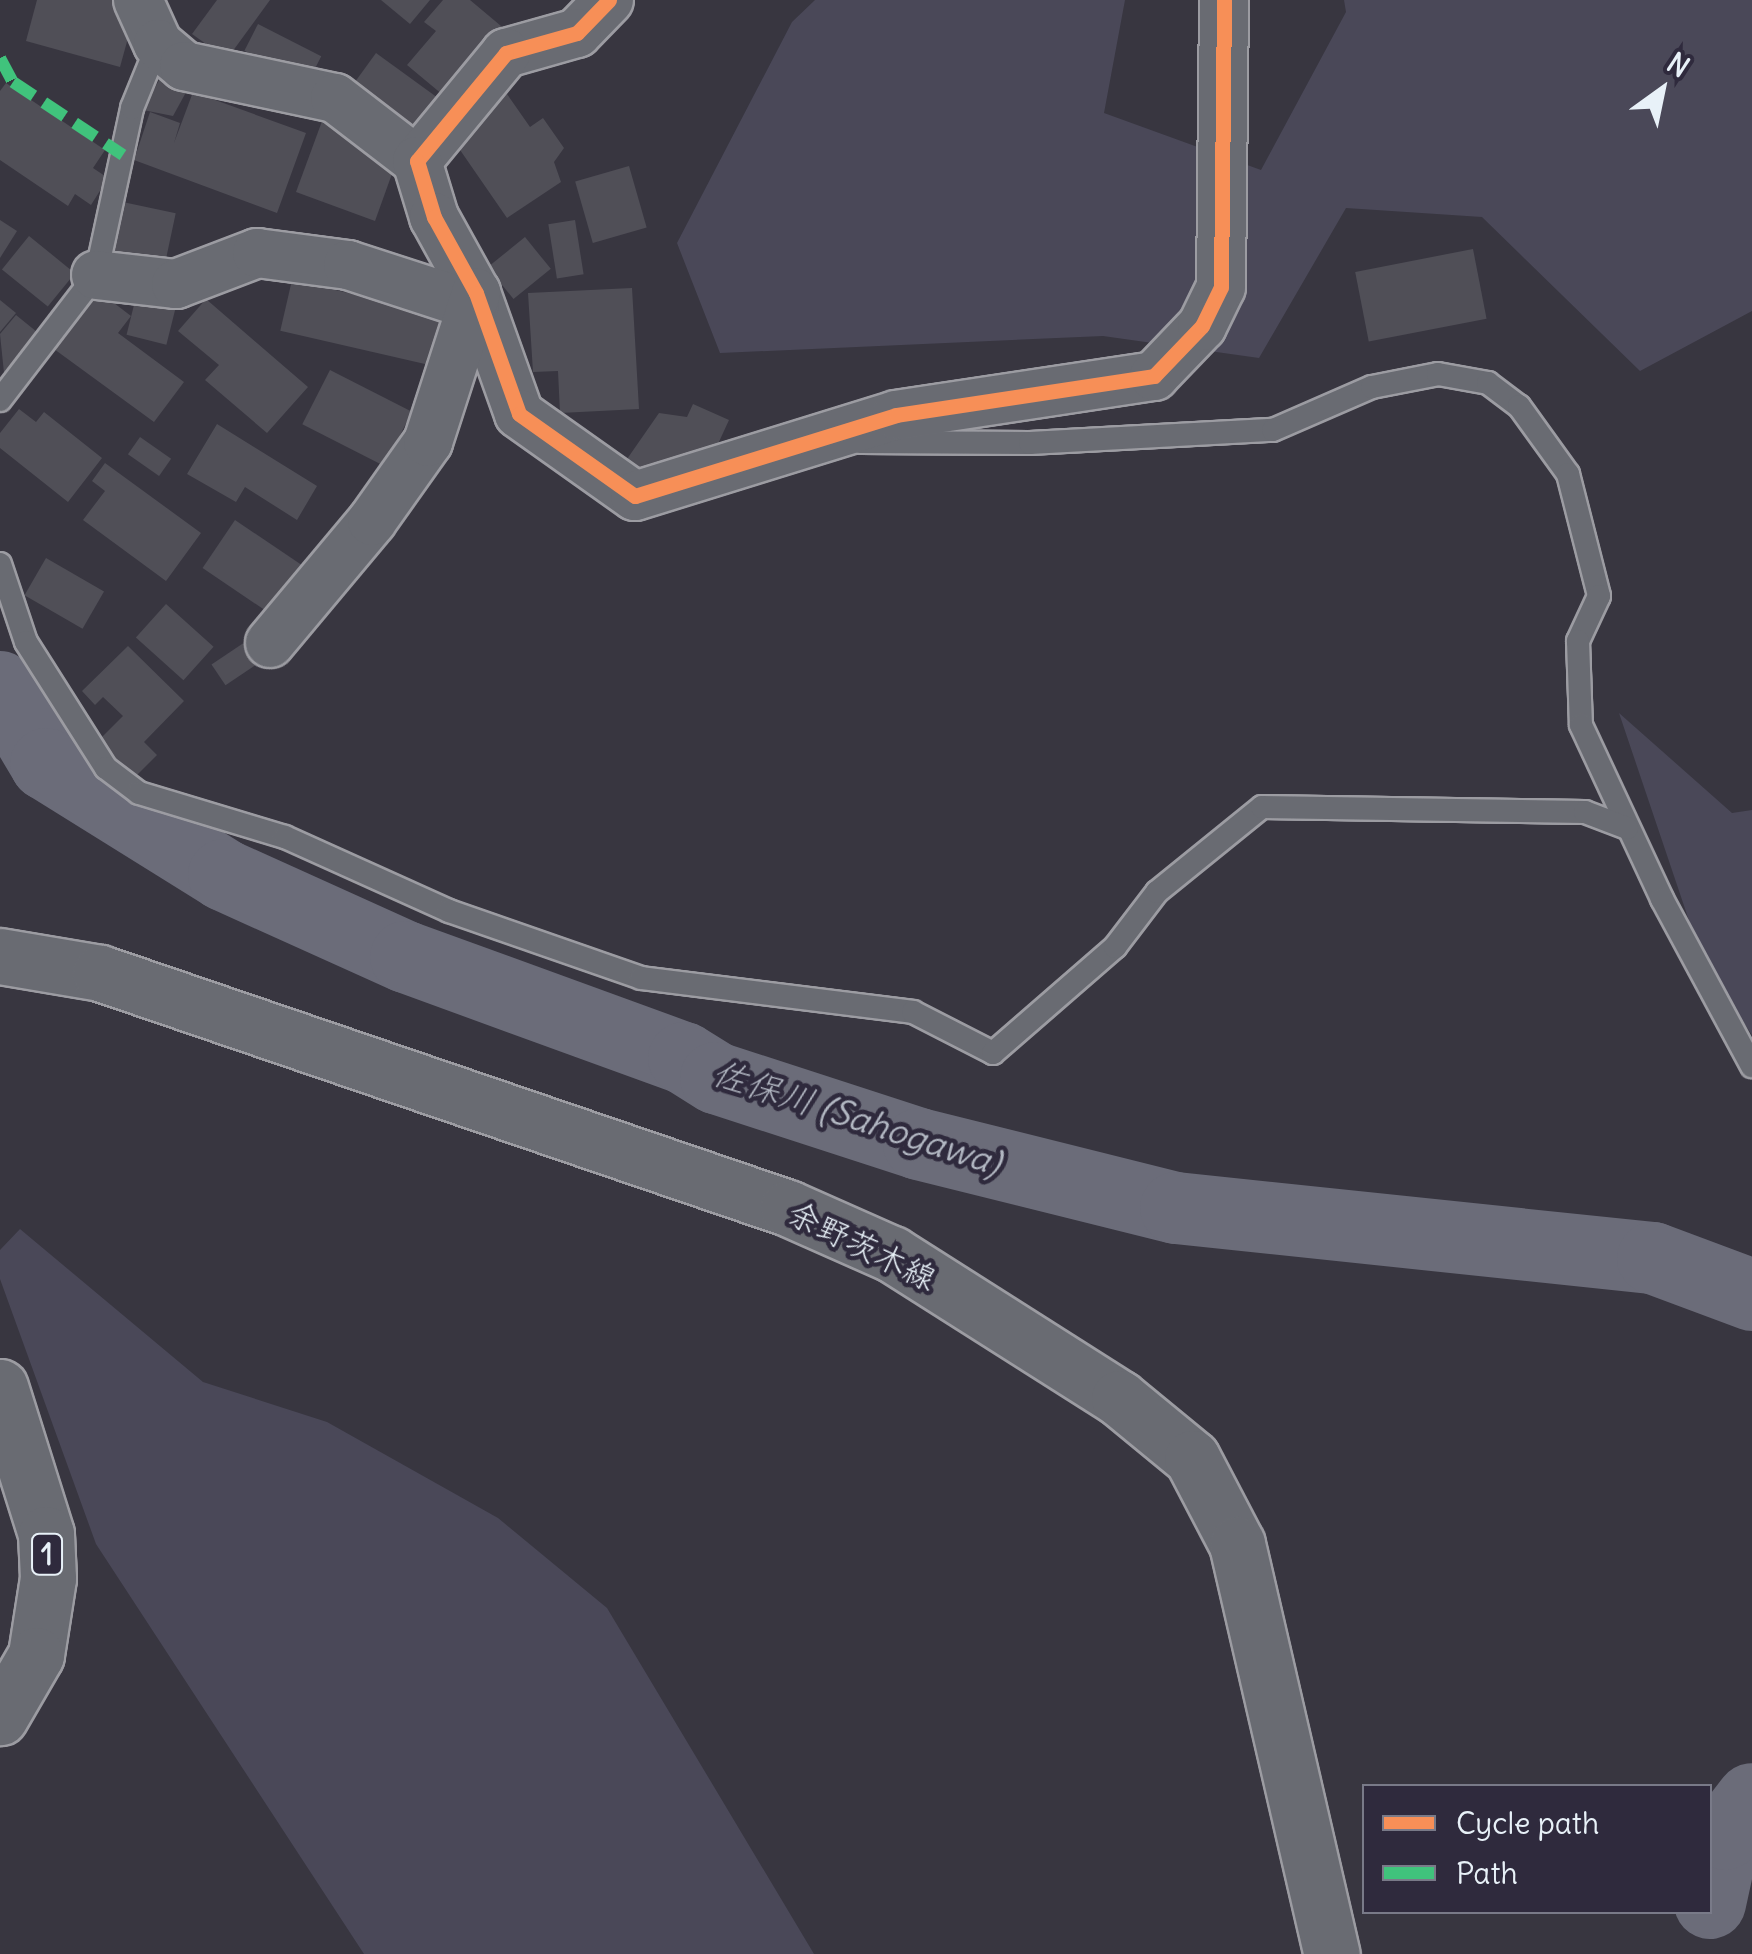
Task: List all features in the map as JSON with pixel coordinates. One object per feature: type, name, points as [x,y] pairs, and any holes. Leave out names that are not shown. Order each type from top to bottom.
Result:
[{"type":"main road","name":"余野茨木線","points":[[0,956],[100,974],[788,1208],[892,1254],[1119,1398],[1192,1458],[1238,1544],[1332,1954]]},
{"type":"main road","name":"1","points":[[0,1387],[46,1534],[48,1578],[36,1655],[0,1718]]},
{"type":"street","points":[[138,0],[158,44],[184,66],[335,98],[417,161],[434,217],[475,299],[519,414],[635,496],[896,415],[1154,376],[1202,326],[1220,286],[1224,0]]},
{"type":"street","points":[[417,161],[506,53],[576,33],[609,0]]},
{"type":"street","points":[[96,274],[176,284],[257,252],[348,265],[475,299]]},
{"type":"street","points":[[270,644],[372,521],[428,442],[459,331],[475,299]]},
{"type":"lane","points":[[0,400],[96,274],[132,108],[158,44]]},
{"type":"lane","points":[[791,445],[1030,443],[1274,430],[1372,387],[1438,374],[1488,383],[1519,406],[1568,474],[1599,596],[1578,641],[1581,725],[1619,798],[1626,828],[1752,1066]]},
{"type":"lane","points":[[0,564],[34,656],[106,768],[139,793],[285,837],[449,911],[641,978],[913,1012],[993,1053],[1115,947],[1157,892],[1262,807],[1585,812],[1626,828]]},
{"type":"shaded area","points":[[815,0],[1125,0],[1104,113],[1261,170],[1346,12],[1344,0],[1752,0],[1752,311],[1640,371],[1482,217],[1346,208],[1259,358],[1103,336],[720,353],[677,243],[792,22]]},
{"type":"shaded area","points":[[1619,713],[1732,813],[1752,810],[1752,1035],[1703,962]]},
{"type":"shaded area","points":[[20,1229],[203,1382],[327,1422],[498,1518],[607,1608],[814,1954],[364,1954],[96,1544],[0,1279],[0,1250]]},
{"type":"building","points":[[37,0],[120,0],[136,9],[120,67],[26,41]]},
{"type":"building","points":[[217,0],[270,0],[227,59],[192,34]]},
{"type":"building","points":[[381,0],[430,0],[410,24]]},
{"type":"building","points":[[443,0],[470,0],[507,31],[449,100],[407,65],[436,31],[424,22]]},
{"type":"building","points":[[258,24],[321,56],[308,83],[244,51]]},
{"type":"building","points":[[376,53],[446,104],[419,141],[349,90]]},
{"type":"building","points":[[164,71],[190,85],[173,116],[143,110]]},
{"type":"building","points":[[6,83],[105,150],[93,168],[108,178],[91,205],[75,194],[68,206],[0,160],[0,91]]},
{"type":"building","points":[[193,92],[306,133],[277,213],[134,160],[150,112],[180,123],[174,143]]},
{"type":"building","points":[[507,94],[530,127],[543,118],[564,148],[554,162],[561,182],[507,218],[449,134]]},
{"type":"building","points":[[325,113],[398,157],[375,221],[296,192]]},
{"type":"building","points":[[629,166],[647,228],[593,243],[575,181]]},
{"type":"building","points":[[118,201],[176,213],[164,267],[107,255]]},
{"type":"building","points":[[0,220],[17,231],[0,258]]},
{"type":"building","points":[[575,220],[584,274],[557,279],[548,224]]},
{"type":"building","points":[[29,236],[75,273],[48,307],[2,269]]},
{"type":"building","points":[[525,237],[551,269],[513,299],[488,267]]},
{"type":"building","points":[[1473,249],[1487,319],[1369,342],[1355,272]]},
{"type":"building","points":[[292,280],[451,317],[439,367],[280,331]]},
{"type":"building","points":[[632,288],[639,409],[560,413],[558,371],[533,372],[528,293]]},
{"type":"building","points":[[97,290],[131,316],[118,333],[184,382],[154,422],[54,349]]},
{"type":"building","points":[[136,297],[176,307],[166,345],[127,335]]},
{"type":"building","points":[[206,299],[308,387],[267,433],[205,380],[219,365],[178,331]]},
{"type":"building","points":[[0,300],[16,313],[0,332]]},
{"type":"building","points":[[16,315],[37,332],[4,373],[0,334]]},
{"type":"building","points":[[330,370],[412,412],[384,466],[302,424]]},
{"type":"building","points":[[693,404],[729,420],[707,468],[618,472],[659,413],[687,417]]},
{"type":"building","points":[[19,409],[36,422],[44,412],[102,458],[68,502],[0,448],[0,433]]},
{"type":"building","points":[[217,424],[317,486],[297,520],[245,487],[236,502],[187,474]]},
{"type":"building","points":[[140,437],[171,459],[159,476],[128,454]]},
{"type":"building","points":[[105,463],[201,533],[166,581],[83,520],[105,491],[92,481]]},
{"type":"building","points":[[235,520],[312,572],[280,620],[203,568]]},
{"type":"building","points":[[46,558],[104,592],[83,629],[24,595]]},
{"type":"building","points":[[166,604],[214,647],[183,680],[136,637]]},
{"type":"building","points":[[248,640],[262,661],[226,685],[212,665]]},
{"type":"building","points":[[128,646],[184,701],[144,742],[157,755],[133,779],[96,743],[123,716],[103,697],[95,705],[82,691]]},
{"type":"waterway","name":"佐保川 (Sahogawa)","points":[[0,687],[46,764],[224,875],[406,957],[684,1058],[716,1078],[919,1144],[1176,1208],[1653,1258],[1752,1295]]},
{"type":"waterway","name":"佐保川 (Sahogawa)","points":[[1712,1894],[1725,1834],[1752,1799]]},
{"type":"marked path","points":[[0,58],[13,82],[123,155]]},
{"type":"cycle path","points":[[609,0],[577,33],[506,53],[417,161],[434,217],[476,293],[519,414],[635,496],[896,415],[1154,376],[1202,326],[1221,287],[1224,0]]}]
